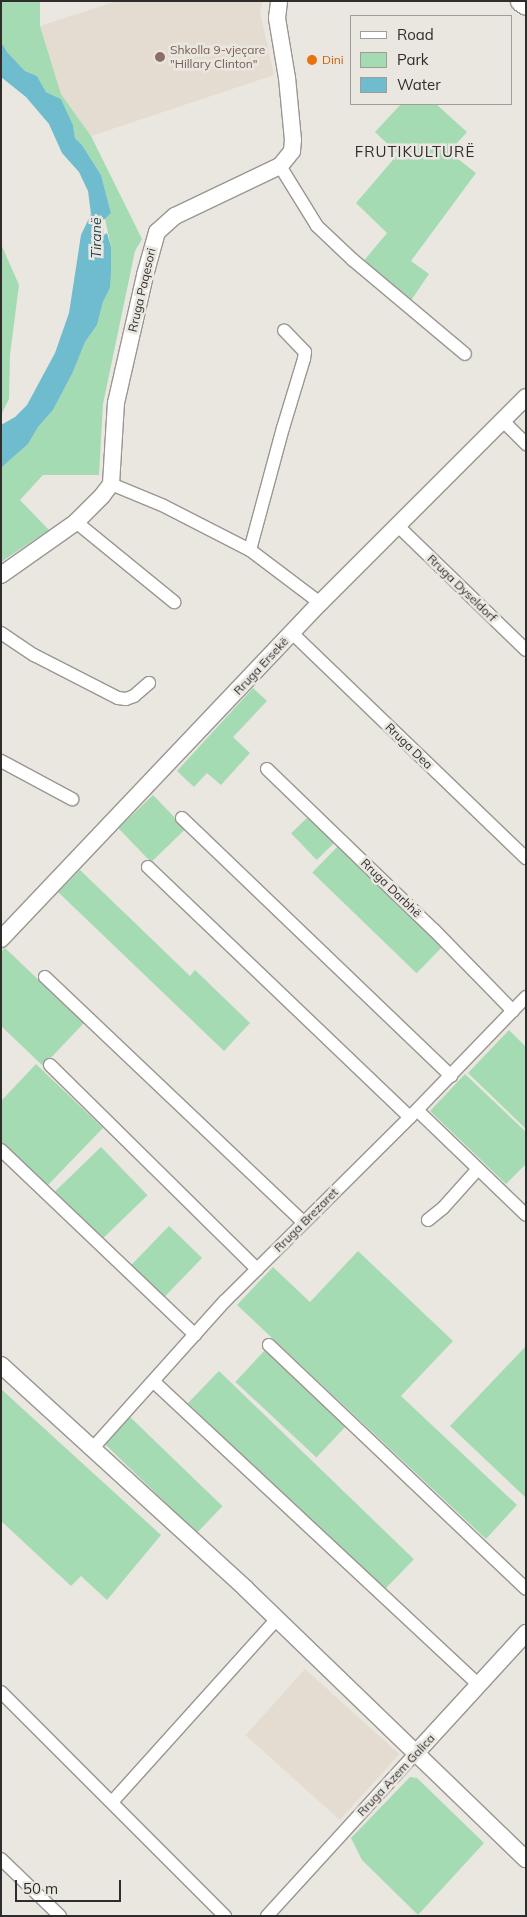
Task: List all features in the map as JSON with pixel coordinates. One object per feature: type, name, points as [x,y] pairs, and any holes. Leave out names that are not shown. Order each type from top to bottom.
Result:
[{"type":"main road","points":[[520,1],[526,5]]},
{"type":"street","points":[[279,1],[277,18],[293,140],[292,152],[280,166],[317,226],[353,260],[465,354]]},
{"type":"street","name":"Rruga Paqesori","points":[[111,484],[116,403],[145,275],[157,232],[175,216],[280,166]]},
{"type":"street","points":[[250,550],[282,428],[304,359],[305,352],[284,330]]},
{"type":"street","name":"Rruga Ersekë","points":[[1,939],[320,603],[526,397]]},
{"type":"street","points":[[503,422],[526,444]]},
{"type":"street","points":[[1,575],[76,522],[102,496],[111,484],[162,505],[250,550],[320,603]]},
{"type":"street","points":[[76,522],[174,602]]},
{"type":"street","name":"Rruga Dyseldorf","points":[[398,526],[526,650]]},
{"type":"street","points":[[1,633],[34,655],[118,698],[126,700],[134,696],[149,683]]},
{"type":"street","name":"Rruga Dea","points":[[292,633],[526,858]]},
{"type":"street","points":[[1,761],[72,800]]},
{"type":"street","name":"Rruga Darbhë","points":[[267,769],[513,1010]]},
{"type":"street","points":[[182,818],[451,1076]]},
{"type":"street","points":[[148,867],[414,1113],[478,1168],[526,1215]]},
{"type":"street","points":[[45,976],[303,1222]]},
{"type":"street","name":"Rruga Brezaret","points":[[92,1449],[257,1269],[451,1076],[526,997]]},
{"type":"street","points":[[50,1065],[257,1269]]},
{"type":"street","points":[[1,1150],[195,1335]]},
{"type":"street","points":[[428,1220],[443,1208],[478,1168]]},
{"type":"street","points":[[269,1345],[526,1590]]},
{"type":"street","points":[[1,1365],[277,1619],[526,1859]]},
{"type":"street","points":[[154,1382],[479,1685]]},
{"type":"street","points":[[112,1802],[277,1619]]},
{"type":"street","name":"Rruga Azem Galica","points":[[267,1916],[526,1633]]},
{"type":"street","points":[[1,1692],[225,1916]]},
{"type":"street","points":[[1,1859],[60,1916]]},
{"type":"shaded area","name":"Shkolla 9-vjeçare \"Hillary Clinton\"","points":[[117,1],[263,1],[260,12],[274,75],[91,136],[61,94],[40,26]]},
{"type":"shaded area","points":[[305,1669],[399,1754],[340,1820],[245,1735]]},
{"type":"green space","points":[[1,1],[40,1],[40,26],[61,94],[91,136],[142,239],[135,251],[103,404],[99,475],[43,475],[20,500],[49,530],[1,562],[1,468],[28,444],[38,427],[53,410],[73,372],[85,342],[97,325],[103,302],[110,288],[111,247],[105,219],[111,213],[101,175],[82,145],[75,138],[73,125],[61,99],[46,92],[37,76],[25,71],[7,52],[1,42]]},
{"type":"green space","points":[[400,105],[437,105],[467,132],[449,152],[476,173],[411,261],[429,274],[410,302],[362,263],[387,233],[356,203],[398,154],[375,132]]},
{"type":"green space","points":[[1,244],[19,285],[10,355],[9,399],[1,415]]},
{"type":"green space","points":[[253,688],[267,701],[233,737],[250,753],[221,785],[207,773],[194,787],[177,771]]},
{"type":"green space","points":[[153,795],[186,829],[151,862],[118,828]]},
{"type":"green space","points":[[309,816],[335,843],[317,860],[291,833]]},
{"type":"green space","points":[[338,846],[442,947],[417,973],[312,873]]},
{"type":"green space","points":[[80,870],[190,976],[195,970],[250,1023],[224,1051],[58,892]]},
{"type":"green space","points":[[5,948],[84,1023],[43,1066],[1,1026],[1,952]]},
{"type":"green space","points":[[509,1030],[526,1047],[526,1129],[468,1073]]},
{"type":"green space","points":[[36,1064],[103,1128],[47,1186],[1,1142],[1,1101]]},
{"type":"green space","points":[[465,1074],[526,1132],[526,1164],[506,1184],[430,1111]]},
{"type":"green space","points":[[101,1147],[148,1195],[102,1240],[55,1191]]},
{"type":"green space","points":[[169,1226],[202,1258],[165,1297],[131,1265]]},
{"type":"green space","points":[[358,1251],[453,1341],[401,1396],[517,1505],[486,1539],[237,1305],[273,1267],[310,1302]]},
{"type":"green space","points":[[526,1346],[526,1498],[450,1426]]},
{"type":"green space","points":[[266,1349],[347,1425],[316,1458],[235,1382]]},
{"type":"green space","points":[[219,1371],[414,1559],[383,1592],[188,1403]]},
{"type":"green space","points":[[1,1389],[161,1535],[107,1600],[81,1576],[71,1586],[1,1521]]},
{"type":"green space","points":[[129,1416],[223,1506],[197,1533],[103,1443]]},
{"type":"green space","points":[[410,1777],[417,1778],[484,1843],[418,1915],[362,1860],[351,1838]]},
{"type":"water","name":"Tiranë","points":[[1,42],[7,52],[25,71],[37,76],[46,92],[61,99],[73,125],[75,138],[82,145],[101,175],[111,213],[102,220],[104,235],[107,233],[111,247],[111,272],[110,288],[103,302],[97,325],[85,342],[73,372],[53,410],[38,427],[28,444],[1,468],[1,425],[15,417],[27,405],[55,353],[69,313],[81,235],[91,214],[88,191],[79,172],[62,153],[49,124],[26,97],[1,77]]},
{"type":"place","name":"Shkolla 9-vjeçare \"Hillary Clinton\"","points":[[160,57]]},
{"type":"place","name":"Dini","points":[[312,60]]},
{"type":"district","name":"FRUTIKULTURË","points":[[415,152]]}]
